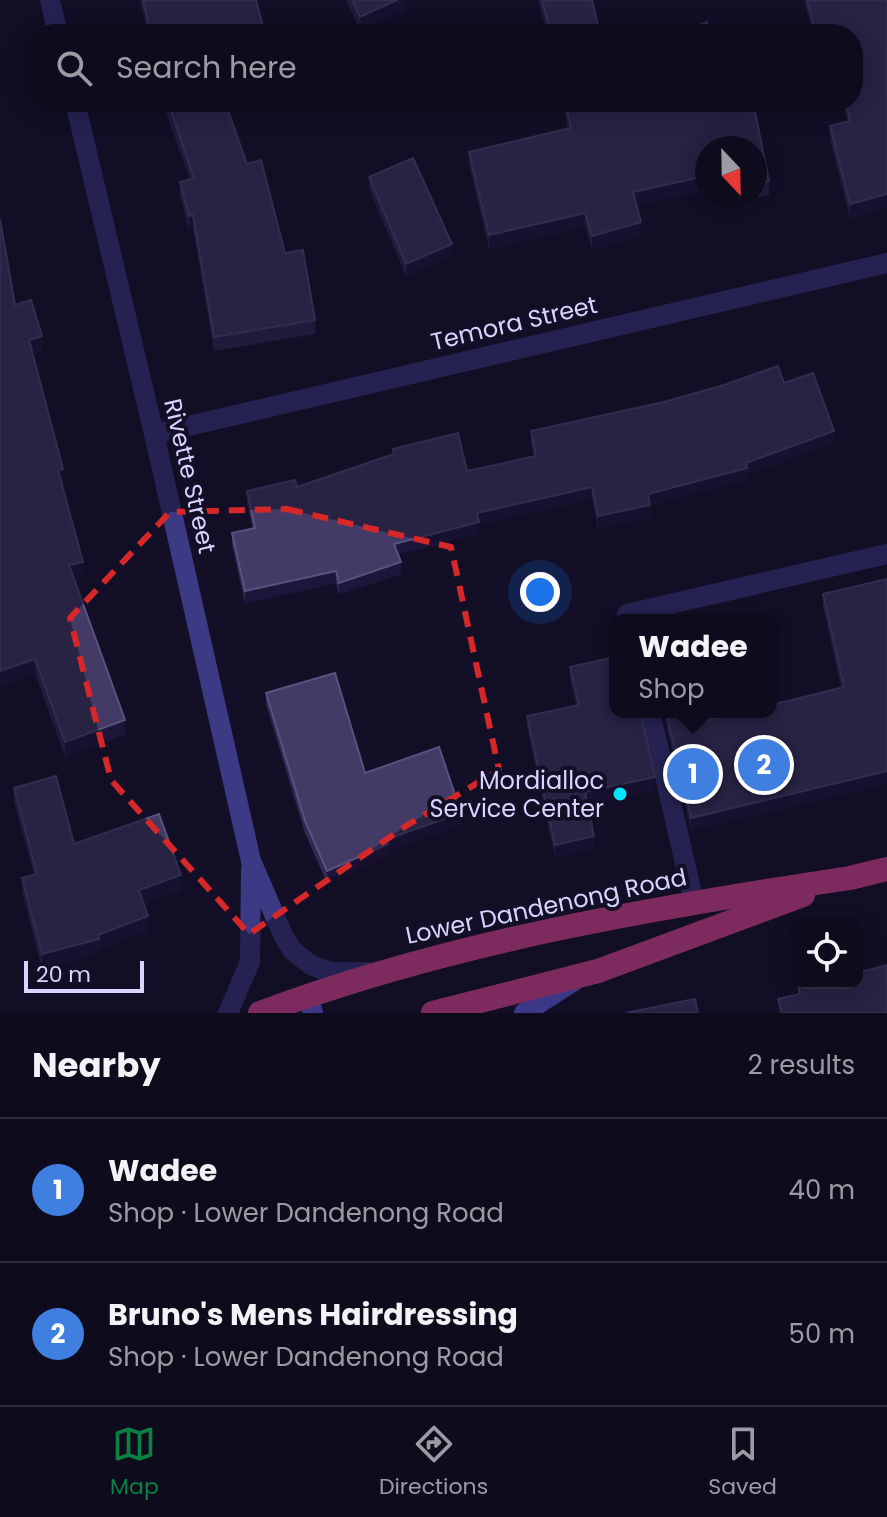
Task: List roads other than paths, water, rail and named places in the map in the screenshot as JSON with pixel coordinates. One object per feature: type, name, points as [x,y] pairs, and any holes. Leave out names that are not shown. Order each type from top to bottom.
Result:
[{"type":"highway","name":"Lower Dandenong Road","points":[[268,1012],[311,1005],[385,970],[600,919],[850,878],[887,869]]},
{"type":"highway","name":"Lower Dandenong Road","points":[[433,1013],[584,975],[850,878]]},
{"type":"main road","points":[[524,1013],[584,975]]},
{"type":"street","points":[[50,0],[56,24]]},
{"type":"street","name":"Rivette Street","points":[[77,112],[251,861],[287,943],[311,965],[330,972],[385,970]]},
{"type":"street","name":"Temora Street","points":[[154,434],[887,263]]},
{"type":"street","points":[[627,614],[887,554]]},
{"type":"street","points":[[651,718],[694,902]]},
{"type":"street","name":"Rivette Street","points":[[228,1013],[250,962],[251,861]]},
{"type":"place","name":"Bruno's Mens Hairdressing","points":[[764,765]]},
{"type":"place","name":"Wadee","points":[[693,774]]},
{"type":"place","name":"Mordialloc Service Center","points":[[620,794]]}]
